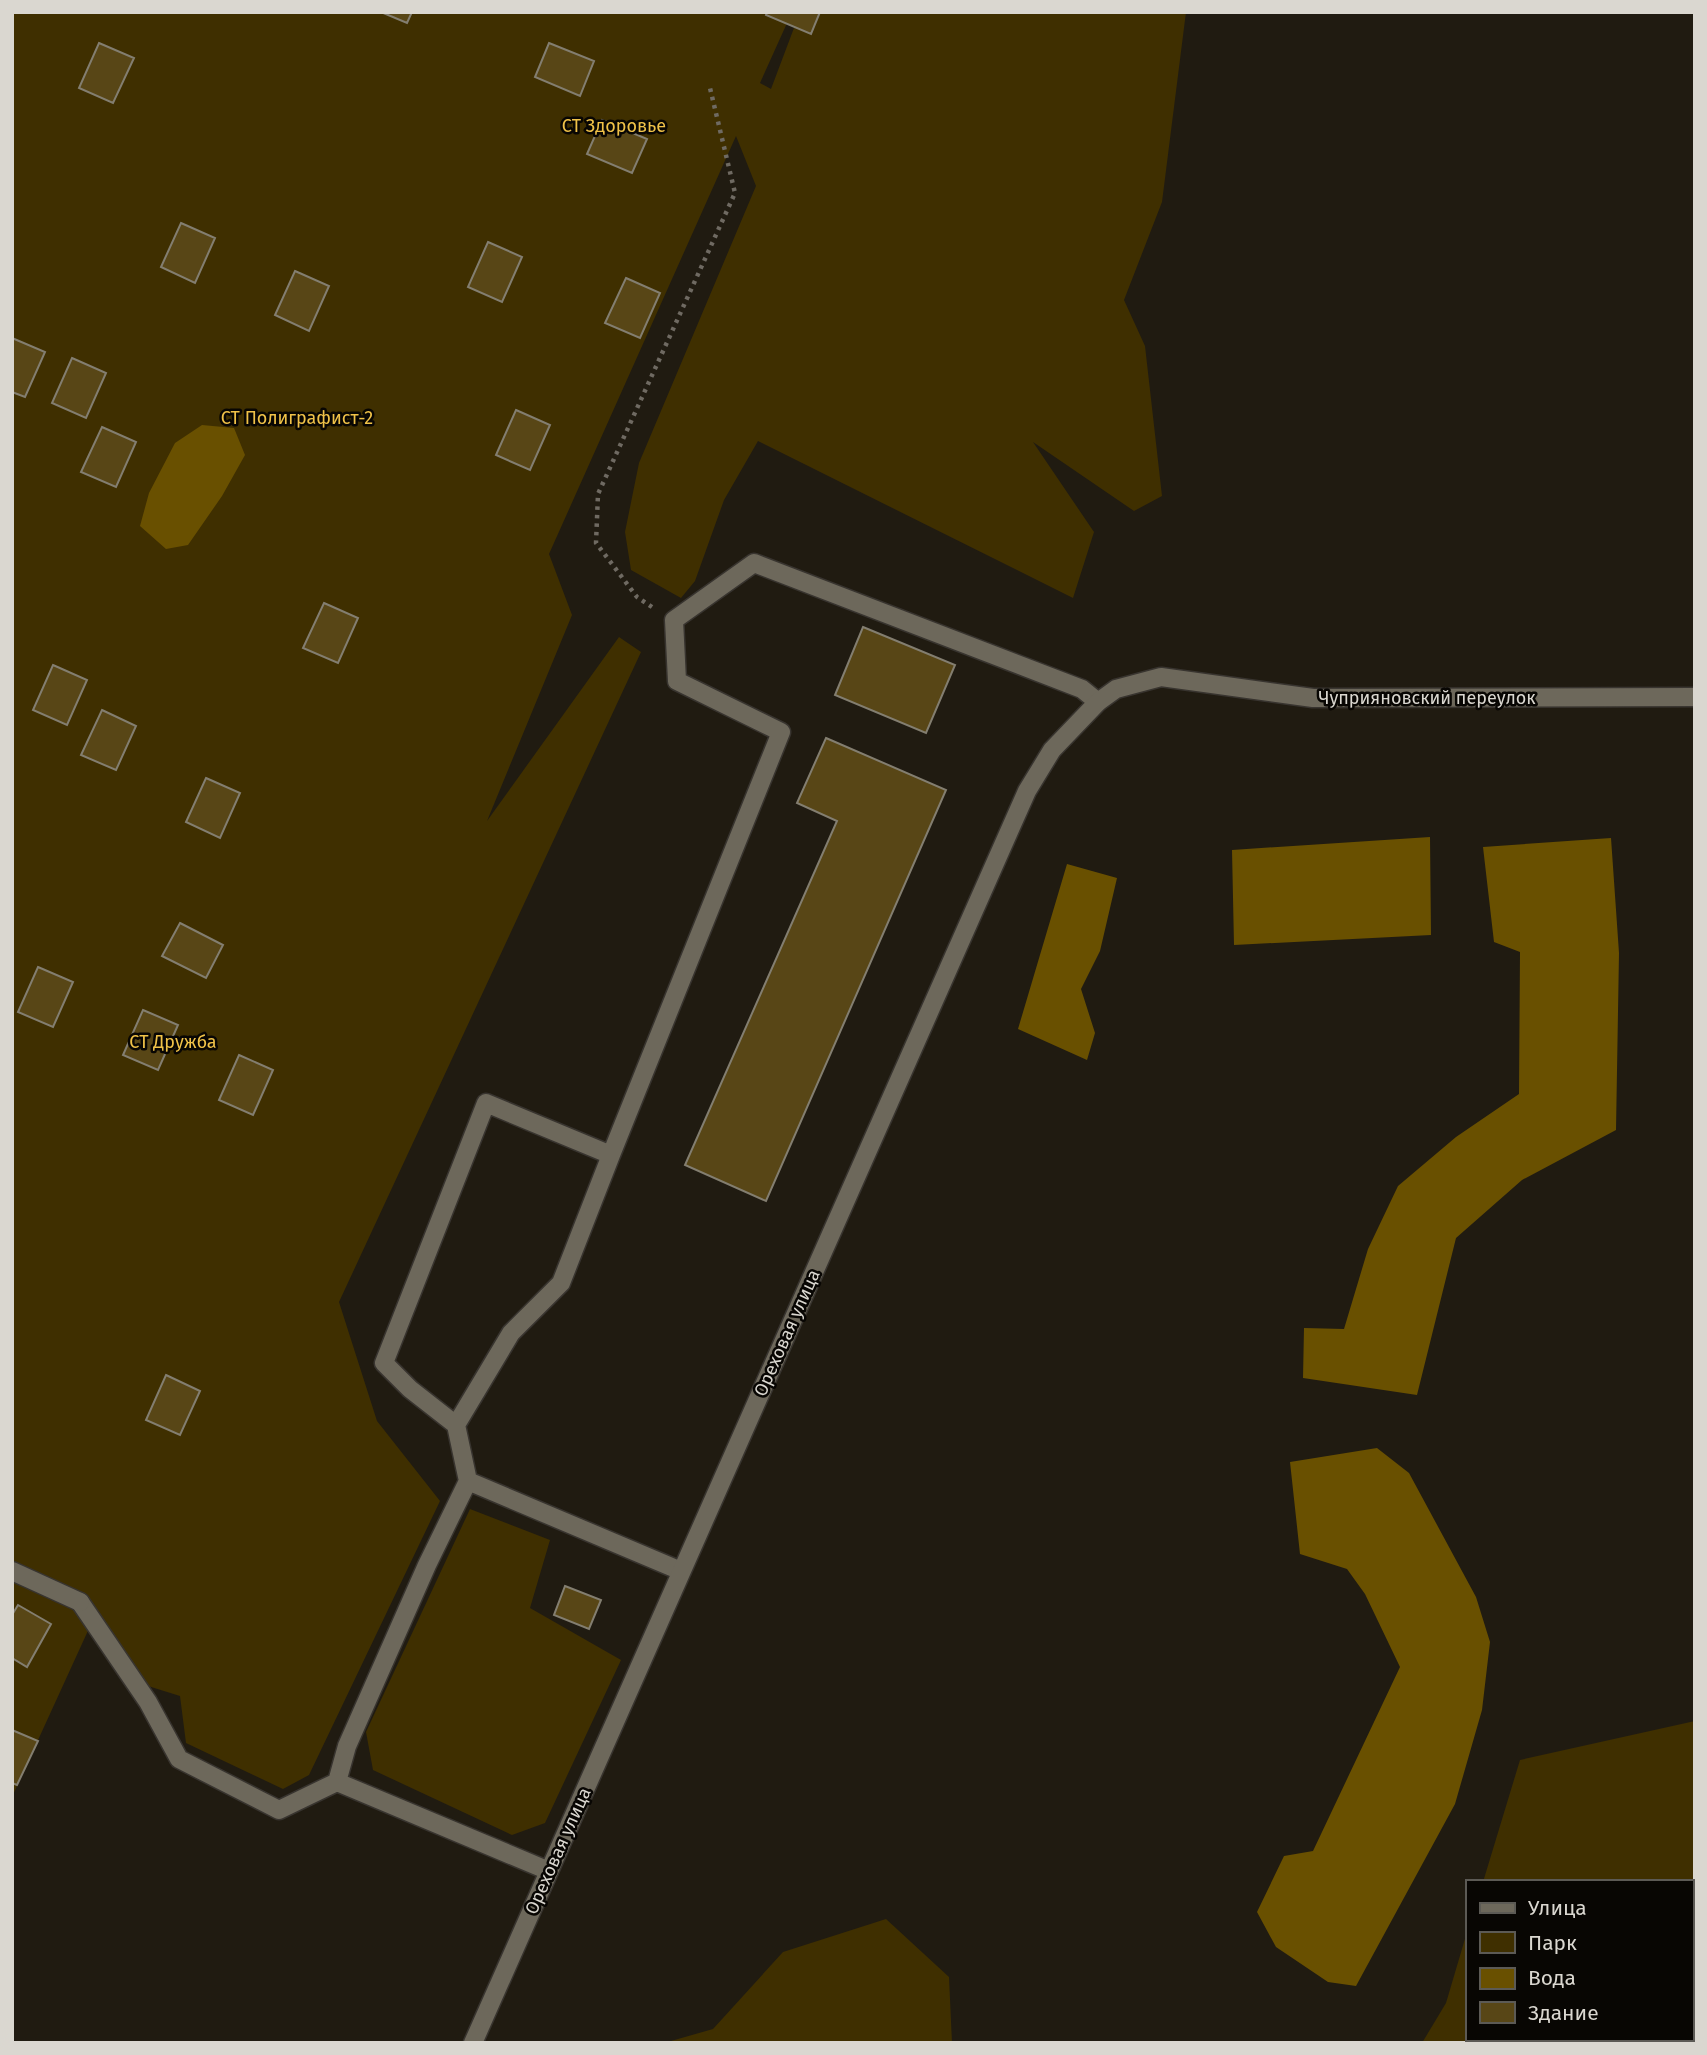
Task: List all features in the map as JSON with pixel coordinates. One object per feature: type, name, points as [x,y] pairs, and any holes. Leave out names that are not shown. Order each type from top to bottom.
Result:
[{"type":"street","points":[[456,1425],[511,1333],[561,1283],[781,732],[677,681],[674,620],[754,563],[1083,689],[1098,702]]},
{"type":"street","name":"Ореховая улица","points":[[473,2043],[1027,791],[1052,750],[1098,702],[1116,689],[1161,677]]},
{"type":"street","name":"Чуприяновский переулок","points":[[1161,677],[1313,698],[1695,697]]},
{"type":"street","points":[[337,1782],[347,1746],[427,1565],[468,1481],[456,1425],[410,1389],[384,1363],[486,1103],[611,1155]]},
{"type":"street","points":[[468,1481],[681,1571]]},
{"type":"street","points":[[12,1571],[80,1602],[148,1702],[179,1759],[279,1810],[337,1782],[549,1871]]},
{"type":"path","points":[[674,620],[637,597],[596,543],[598,494],[735,193],[710,88]]},
{"type":"green space","points":[[12,12],[792,12],[760,83],[771,89],[800,12],[1186,12],[1162,202],[1124,300],[1145,346],[1162,496],[1134,511],[1033,442],[1094,532],[1073,598],[758,441],[724,500],[695,581],[681,598],[631,570],[625,532],[639,463],[756,186],[736,136],[549,554],[572,615],[487,821],[619,637],[641,652],[339,1302],[377,1421],[440,1501],[309,1775],[283,1789],[186,1743],[180,1696],[148,1686],[97,1611],[12,1797]]},
{"type":"green space","points":[[470,1509],[550,1540],[530,1608],[621,1660],[545,1823],[512,1835],[373,1770],[366,1732]]},
{"type":"green space","points":[[1695,1721],[1695,2043],[1422,2043],[1446,2003],[1466,1935],[1466,2041],[1693,2041],[1693,1880],[1484,1880],[1520,1760]]},
{"type":"green space","points":[[886,1919],[949,1977],[952,2043],[664,2043],[713,2029],[783,1952]]},
{"type":"water","points":[[202,425],[234,428],[245,455],[222,496],[188,545],[166,549],[140,526],[149,493],[175,443]]},
{"type":"water","points":[[1430,837],[1431,935],[1234,945],[1232,850]]},
{"type":"water","points":[[1611,838],[1619,953],[1616,1130],[1522,1180],[1456,1238],[1417,1395],[1303,1378],[1304,1328],[1344,1329],[1368,1249],[1398,1186],[1456,1137],[1519,1094],[1520,952],[1494,942],[1483,847]]},
{"type":"water","points":[[1067,864],[1117,878],[1100,951],[1081,989],[1095,1033],[1087,1060],[1018,1029]]},
{"type":"water","points":[[1377,1448],[1409,1473],[1476,1597],[1490,1642],[1482,1710],[1455,1804],[1356,1986],[1328,1982],[1276,1947],[1257,1912],[1284,1856],[1313,1851],[1400,1667],[1365,1594],[1347,1569],[1300,1554],[1290,1462]]},
{"type":"building","points":[[381,12],[412,12],[407,23]]},
{"type":"building","points":[[767,12],[820,12],[811,34],[766,15]]},
{"type":"building","points":[[99,43],[134,58],[113,103],[79,88]]},
{"type":"building","points":[[549,43],[594,61],[580,96],[535,77]]},
{"type":"building","points":[[602,120],[647,139],[632,173],[587,154]]},
{"type":"building","points":[[181,223],[215,238],[195,283],[161,267]]},
{"type":"building","points":[[488,242],[522,257],[502,302],[468,287]]},
{"type":"building","points":[[295,271],[329,286],[309,331],[275,315]]},
{"type":"building","points":[[626,278],[660,293],[640,338],[605,323]]},
{"type":"building","points":[[12,338],[45,352],[25,397],[12,392]]},
{"type":"building","points":[[72,358],[106,373],[86,418],[52,403]]},
{"type":"building","points":[[516,410],[550,425],[530,470],[496,455]]},
{"type":"building","points":[[102,427],[136,442],[116,487],[81,472]]},
{"type":"building","points":[[324,603],[358,618],[338,663],[303,648]]},
{"type":"building","points":[[863,627],[955,665],[926,733],[835,695]]},
{"type":"building","points":[[53,665],[87,680],[67,725],[33,710]]},
{"type":"building","points":[[102,710],[136,726],[116,770],[81,755]]},
{"type":"building","points":[[826,738],[946,790],[766,1201],[685,1165],[837,821],[797,803]]},
{"type":"building","points":[[206,778],[240,793],[220,838],[186,822]]},
{"type":"building","points":[[180,923],[223,945],[206,978],[162,956]]},
{"type":"building","points":[[38,967],[73,982],[53,1027],[18,1012]]},
{"type":"building","points":[[143,1010],[178,1025],[158,1070],[123,1055]]},
{"type":"building","points":[[239,1055],[273,1070],[253,1115],[219,1100]]},
{"type":"building","points":[[166,1375],[200,1391],[180,1435],[146,1420]]},
{"type":"building","points":[[565,1586],[601,1600],[589,1629],[554,1615]]},
{"type":"building","points":[[18,1605],[51,1624],[27,1667],[12,1658],[12,1615]]},
{"type":"building","points":[[12,1730],[38,1741],[17,1785],[12,1783]]},
{"type":"park label","name":"СТ Здоровье","points":[[614,126]]},
{"type":"park label","name":"СТ Полиграфист-2","points":[[297,418]]},
{"type":"park label","name":"СТ Дружба","points":[[173,1042]]}]
